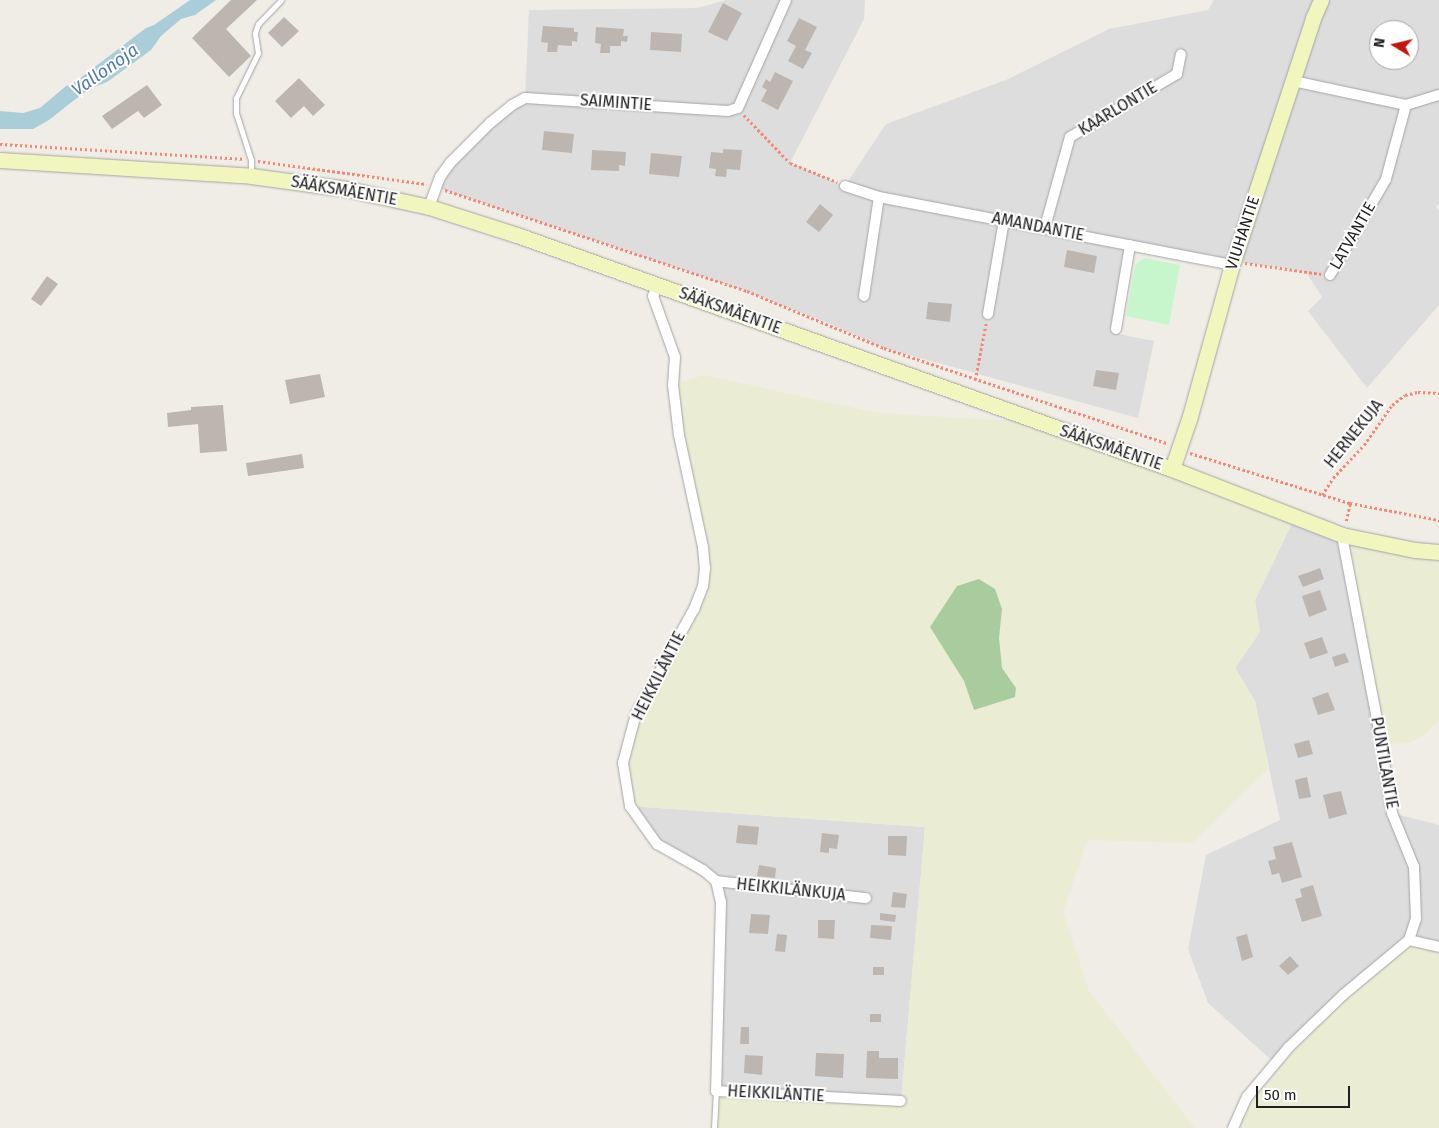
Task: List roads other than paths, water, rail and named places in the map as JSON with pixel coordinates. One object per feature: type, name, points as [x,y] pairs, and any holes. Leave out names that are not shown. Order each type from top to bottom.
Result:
[{"type":"street","name":"SAIMINTIE","points":[[429,207],[440,177],[450,163],[490,122],[512,105],[525,98],[728,111],[738,108],[786,0]]},
{"type":"street","name":"VIUHANTIE","points":[[1172,469],[1190,416],[1233,263],[1313,18],[1321,0]]},
{"type":"street","name":"KAARLONTIE","points":[[1046,227],[1070,137],[1177,74],[1181,54]]},
{"type":"street","points":[[1293,81],[1406,105],[1439,95]]},
{"type":"street","name":"LATVANTIE","points":[[1330,275],[1386,179],[1406,105]]},
{"type":"street","name":"SÄÄKSMÄENTIE","points":[[0,160],[251,176],[347,189],[429,207],[517,235],[1172,469],[1342,535],[1415,550],[1439,552]]},
{"type":"street","name":"AMANDANTIE","points":[[845,186],[879,197],[1233,263]]},
{"type":"street","points":[[864,296],[879,197]]},
{"type":"street","points":[[988,314],[1004,220]]},
{"type":"street","points":[[1116,329],[1130,245]]},
{"type":"street","name":"HEIKKILÄNTIE","points":[[658,285],[653,296],[675,357],[673,385],[679,435],[703,547],[705,568],[703,586],[694,609],[636,714],[623,763],[630,806],[657,844],[703,870],[716,881],[721,902],[716,1091],[901,1101]]},
{"type":"street","name":"PUNTILANTIE","points":[[1342,535],[1380,735],[1392,813],[1414,867],[1416,920],[1408,940]]},
{"type":"street","name":"HEIKKILÄNKUJA","points":[[716,881],[866,898]]},
{"type":"street","points":[[1233,1128],[1247,1097],[1289,1048],[1343,995],[1408,940],[1439,947]]},
{"type":"lane","points":[[251,176],[251,160],[236,113],[236,98],[258,53],[255,33],[258,24],[281,0]]},
{"type":"lane","points":[[714,1128],[716,1091]]},
{"type":"water","name":"Vallonoja","points":[[190,0],[216,0],[195,15],[181,19],[161,36],[151,50],[107,82],[91,88],[49,120],[33,129],[0,129],[0,111],[23,113],[40,108],[66,86],[75,82],[146,28],[154,25]]}]
